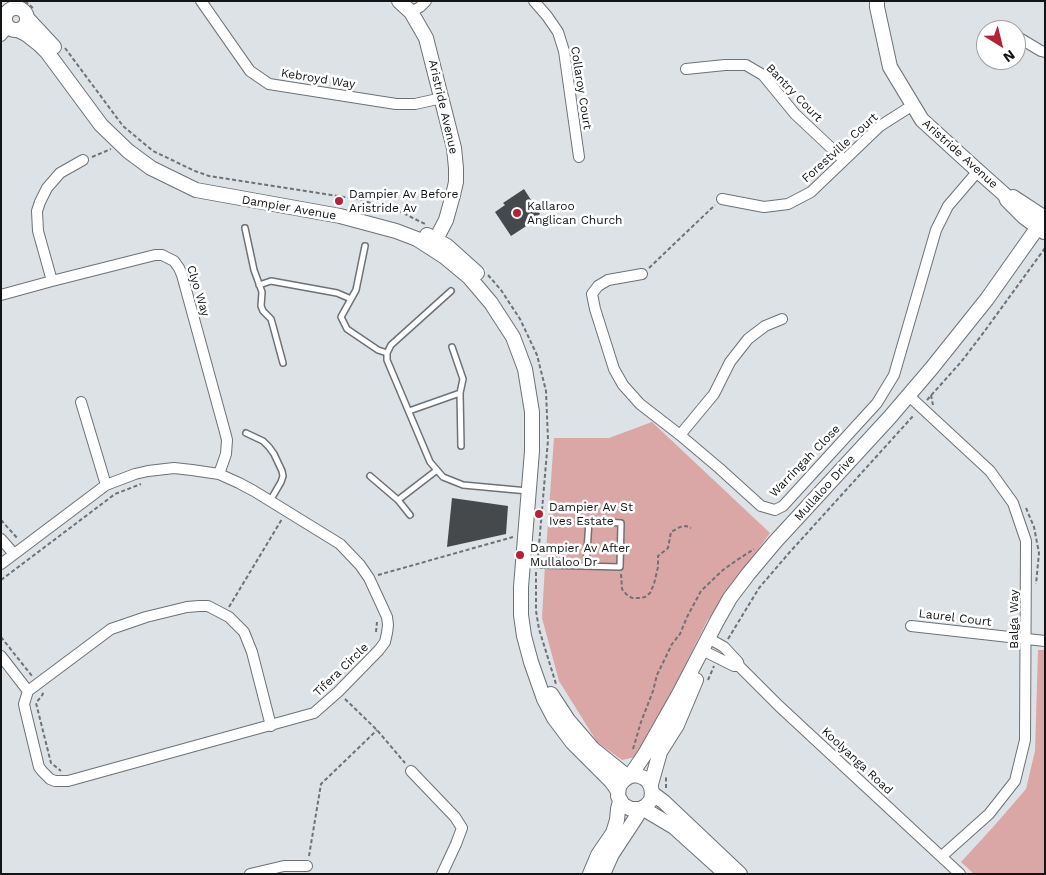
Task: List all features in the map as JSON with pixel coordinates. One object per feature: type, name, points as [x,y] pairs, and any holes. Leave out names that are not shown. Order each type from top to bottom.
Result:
[{"type":"main road","name":"Aristride Avenue","points":[[398,1],[411,12],[426,38],[454,148],[456,182],[446,220],[433,239]]},
{"type":"main road","name":"Aristride Avenue","points":[[878,1],[876,7],[890,67],[922,120],[1005,195],[1011,195],[1043,224]]},
{"type":"main road","name":"Dampier Avenue","points":[[15,3],[19,8],[32,16],[108,120],[133,144],[165,166],[190,178],[226,188],[390,219],[447,246],[494,292],[515,324],[527,349],[535,373],[539,395],[541,444],[530,564],[529,604],[531,629],[552,696],[592,750],[629,776]]},
{"type":"main road","points":[[15,3],[5,15],[7,26],[25,26],[32,16]]},
{"type":"main road","name":"Dampier Avenue","points":[[7,26],[26,34],[47,52],[101,125],[120,144],[151,168],[173,179],[196,190],[340,216],[377,225],[410,236],[433,239]]},
{"type":"main road","name":"Mullaloo Drive","points":[[651,789],[660,752],[677,725],[713,648],[730,598],[749,572],[781,535],[915,401],[965,328],[1043,224]]},
{"type":"main road","name":"Dampier Avenue","points":[[433,239],[444,257],[469,277],[491,303],[512,337],[525,369],[532,412],[532,451],[520,604],[524,636],[544,699],[554,718],[572,742],[610,782],[619,796]]},
{"type":"main road","name":"Mullaloo Drive","points":[[629,776],[713,648]]},
{"type":"main road","points":[[590,874],[617,820],[620,784],[629,776],[635,775],[646,779],[651,789],[740,874]]},
{"type":"main road","points":[[603,874],[616,848],[641,809],[649,802],[651,789]]},
{"type":"main road","points":[[619,796],[629,809],[641,809],[674,827],[726,874]]},
{"type":"street","name":"Kebroyd Way","points":[[200,1],[250,71],[269,84],[396,104],[415,104],[442,98]]},
{"type":"street","points":[[411,12],[426,1]]},
{"type":"street","name":"Collaroy Court","points":[[534,1],[558,32],[564,51],[578,157]]},
{"type":"street","points":[[1026,42],[1045,52]]},
{"type":"street","name":"Bantry Court","points":[[686,69],[746,64],[763,75],[795,114],[844,160]]},
{"type":"street","name":"Forestville Court","points":[[722,198],[764,207],[788,204],[811,192],[880,126],[913,105]]},
{"type":"street","points":[[52,281],[38,231],[37,211],[47,188],[60,173],[83,160]]},
{"type":"street","name":"Warringah Close","points":[[642,274],[608,280],[598,286],[592,294],[594,309],[614,369],[623,384],[640,404],[680,435],[761,506],[775,510],[783,506],[877,403],[894,375],[936,230],[948,206],[978,171]]},
{"type":"street","name":"Clyo Way","points":[[1,295],[155,255],[162,255],[174,261],[182,275],[227,440],[226,454],[219,474]]},
{"type":"street","points":[[680,435],[714,394],[730,362],[748,339],[765,326],[782,319]]},
{"type":"street","name":"Balga Way","points":[[915,401],[990,471],[1013,503],[1026,541],[1026,740],[1015,781],[989,814],[942,856]]},
{"type":"street","points":[[81,402],[106,485]]},
{"type":"street","name":"Tifera Circle","points":[[1,564],[106,485],[135,474],[174,468],[219,474],[270,501],[340,544],[360,565],[376,592],[387,617],[388,633],[380,650],[314,713],[68,781],[55,781],[46,776],[39,767],[24,704],[28,691]]},
{"type":"street","points":[[1,538],[14,554]]},
{"type":"street","points":[[1,656],[28,691],[103,634],[119,625],[187,607],[208,606],[238,624],[244,632],[252,652],[271,726]]},
{"type":"street","name":"Laurel Court","points":[[910,626],[1045,640]]},
{"type":"street","name":"Koolyanga Road","points":[[713,648],[734,666],[738,666],[960,874]]},
{"type":"street","points":[[411,771],[458,820],[462,828],[442,874]]},
{"type":"street","points":[[250,874],[284,866],[307,866]]},
{"type":"lane","points":[[245,228],[254,270],[262,292],[261,306],[271,319],[283,363]]},
{"type":"lane","points":[[365,246],[356,290],[341,317],[347,330],[378,350],[387,353]]},
{"type":"lane","points":[[259,285],[271,281],[338,293],[351,299]]},
{"type":"lane","points":[[450,291],[391,345],[387,353],[387,360],[430,462],[444,478],[463,486],[528,491]]},
{"type":"lane","points":[[452,347],[463,378],[460,393],[461,446]]},
{"type":"lane","points":[[409,411],[460,393]]},
{"type":"lane","points":[[246,432],[269,447],[282,472],[281,482],[270,501]]},
{"type":"lane","points":[[398,500],[437,470]]},
{"type":"lane","points":[[370,476],[398,500],[410,515]]},
{"type":"lane","points":[[530,564],[586,566],[620,567],[621,523],[588,520],[586,566]]},
{"type":"path","points":[[15,3],[33,8],[32,16]]},
{"type":"path","points":[[60,41],[123,126],[153,151],[210,176],[358,199],[399,211],[433,239]]},
{"type":"path","points":[[83,160],[116,148]]},
{"type":"path","points":[[642,274],[722,198]]},
{"type":"path","points":[[704,687],[713,648],[740,617],[759,588],[915,401],[961,362],[1045,248]]},
{"type":"path","points":[[1,580],[114,494],[142,483]]},
{"type":"path","points":[[224,614],[287,511]]},
{"type":"path","points":[[1,520],[34,556]]},
{"type":"path","points":[[620,567],[622,589],[626,594],[632,598],[646,597],[654,584],[658,567],[658,556],[668,548],[671,532],[680,527],[686,526],[691,528]]},
{"type":"path","points":[[368,578],[512,537]]},
{"type":"path","points":[[376,634],[378,618]]},
{"type":"path","points":[[1,637],[33,676],[43,694],[36,703],[51,763],[62,772]]},
{"type":"path","points":[[338,692],[376,730],[411,771]]},
{"type":"path","points":[[307,866],[321,784],[376,730]]},
{"type":"path","points":[[667,770],[666,787],[668,795]]},
{"type":"shaded area","points":[[652,422],[770,533],[707,621],[640,756],[622,760],[597,742],[559,681],[542,618],[554,438],[609,438]]},
{"type":"shaded area","points":[[1038,650],[1045,650],[1045,874],[974,874],[961,862],[1026,789],[1035,751]]},
{"type":"building","name":"Kallaroo Anglican Church","points":[[524,189],[540,214],[533,219],[534,221],[511,236],[495,212],[505,205],[503,203]]},
{"type":"building","points":[[452,498],[508,506],[506,534],[447,547]]},
{"type":"place","name":"Dampier Av Before Aristride Av","points":[[339,201]]},
{"type":"place","name":"Kallaroo Anglican Church","points":[[517,213]]},
{"type":"place","name":"Dampier Av St Ives Estate","points":[[539,514]]},
{"type":"place","name":"Dampier Av After Mullaloo Dr","points":[[520,555]]}]
